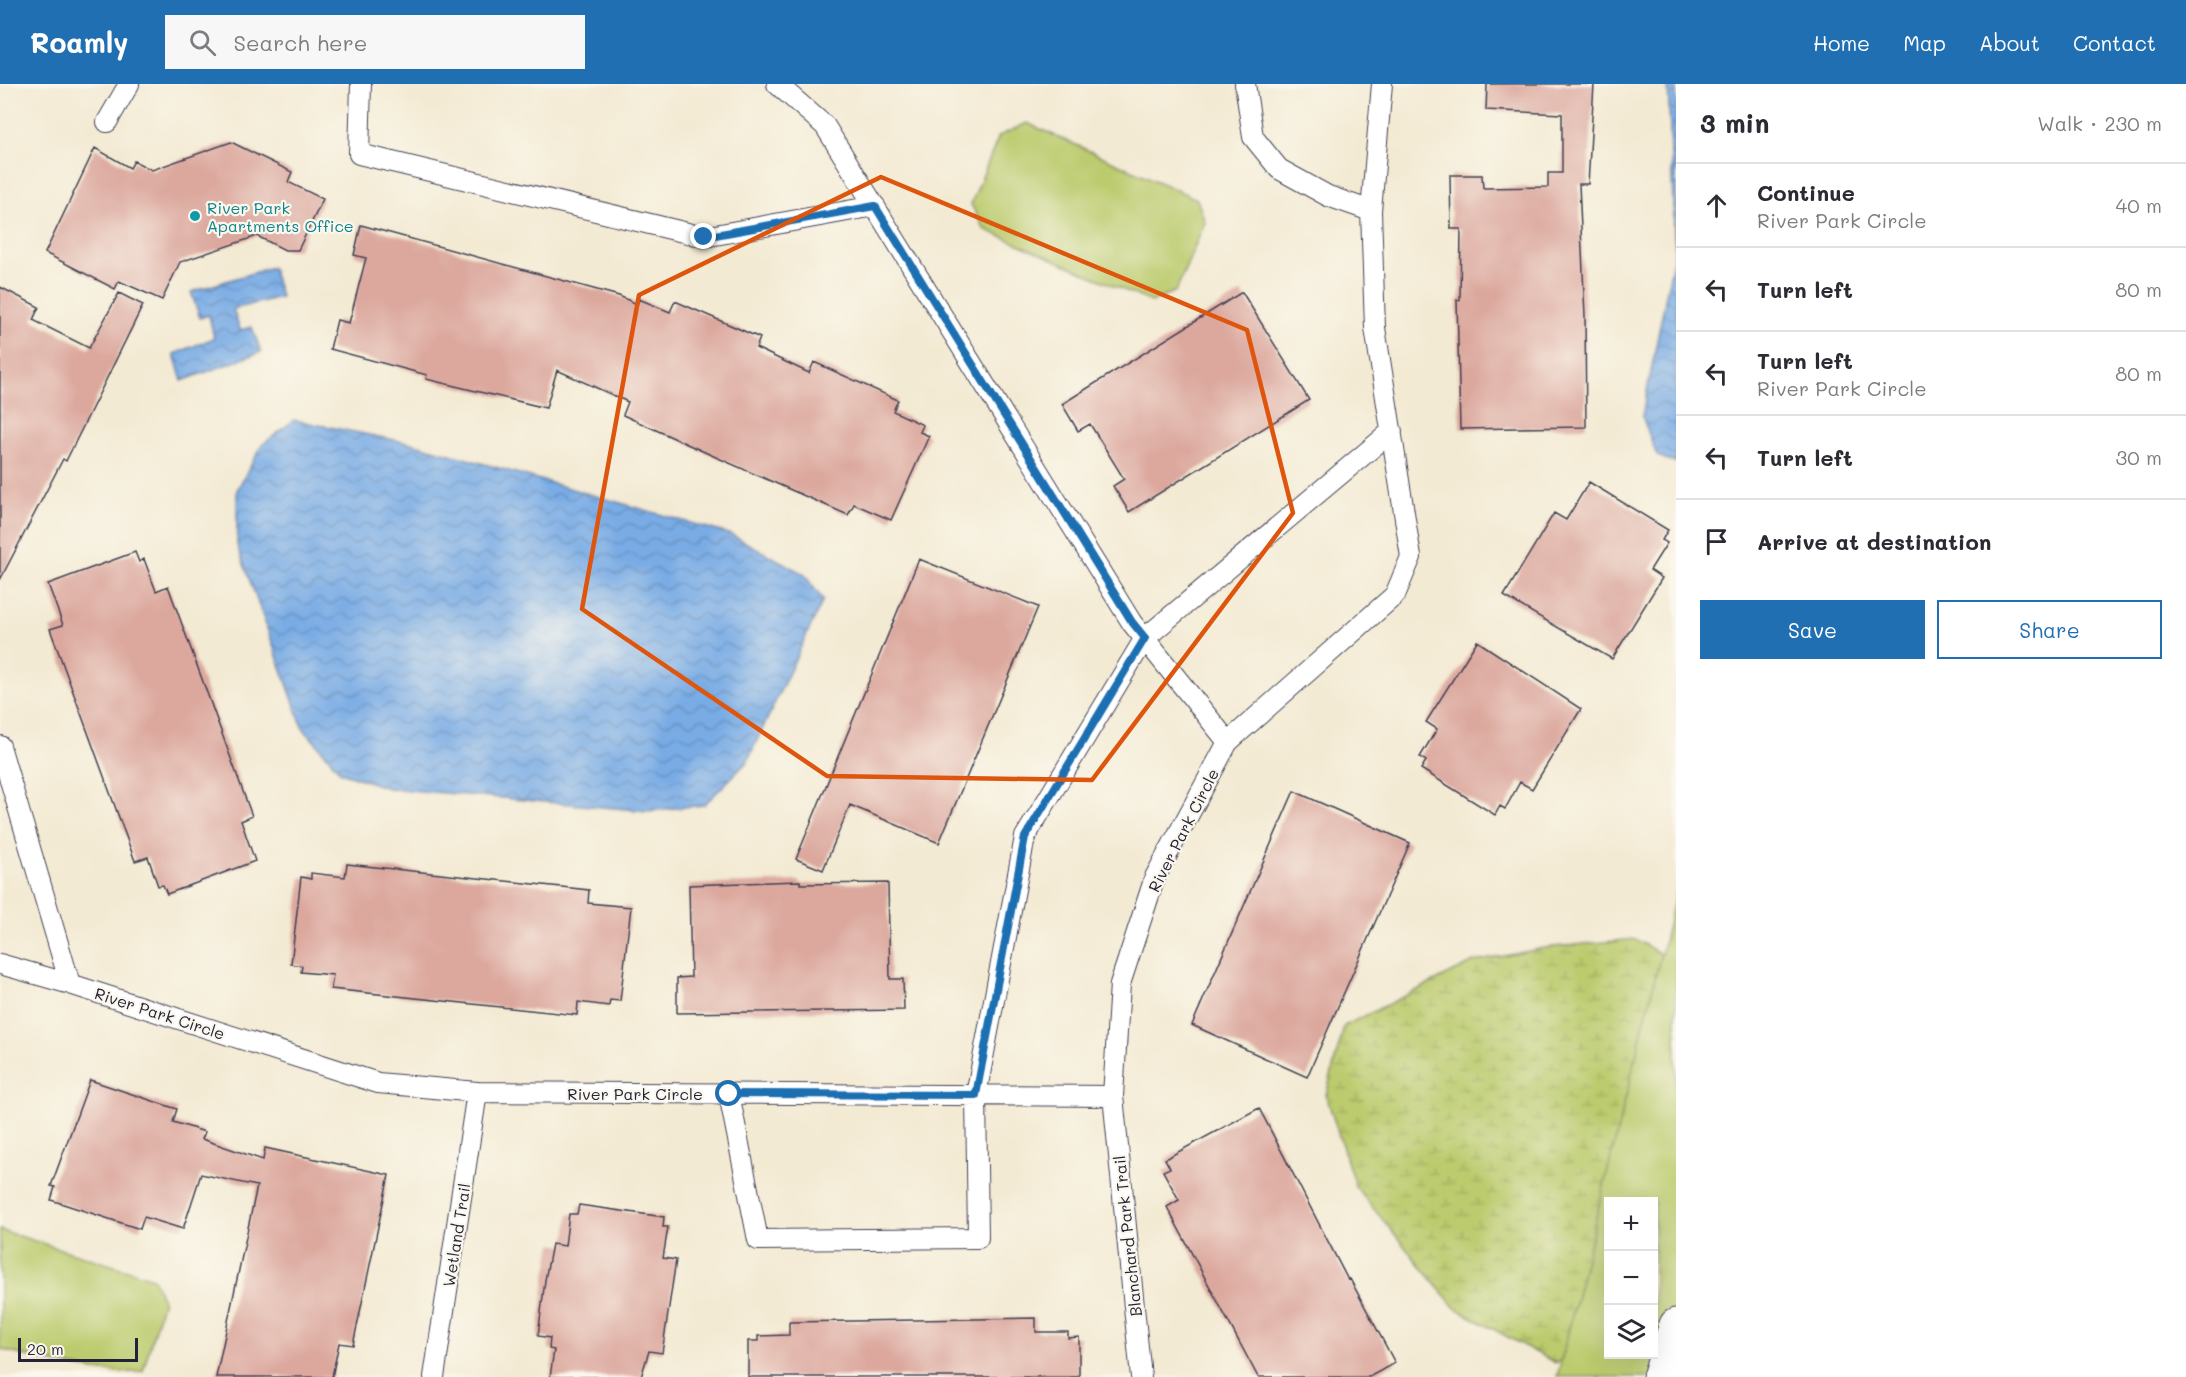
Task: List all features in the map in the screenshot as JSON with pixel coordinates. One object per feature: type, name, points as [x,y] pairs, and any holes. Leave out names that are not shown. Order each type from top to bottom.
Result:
[{"type":"street","points":[[1659,1377],[1676,1325]]},
{"type":"lane","points":[[107,122],[129,84]]},
{"type":"lane","points":[[361,84],[359,154],[704,237],[875,206]]},
{"type":"lane","points":[[777,84],[825,126],[1132,622],[1228,742],[1395,595],[1411,557],[1376,328],[1371,211],[1382,84]]},
{"type":"lane","points":[[1245,84],[1253,137],[1279,170],[1328,196],[1371,211]]},
{"type":"lane","points":[[729,1094],[758,1240],[978,1238],[976,1095],[1025,837],[1145,638],[1392,431]]},
{"type":"lane","name":"River Park Circle","points":[[0,964],[70,984],[378,1083],[477,1092],[1113,1095],[1120,984],[1155,877],[1228,742]]},
{"type":"lane","points":[[0,746],[70,984]]},
{"type":"lane","name":"Wetland Trail","points":[[434,1377],[477,1092]]},
{"type":"lane","name":"Blanchard Park Trail","points":[[1113,1095],[1141,1377]]},
{"type":"highlighted area","points":[[881,177],[1247,330],[1293,513],[1092,780],[827,776],[582,609],[639,295]]},
{"type":"green space","points":[[1027,123],[1197,199],[1205,222],[1176,291],[1151,302],[984,229],[971,204],[999,136]]},
{"type":"green space","points":[[1676,893],[1676,1377],[1557,1377]]},
{"type":"green space","points":[[1635,939],[1676,963],[1609,1197],[1604,1197],[1604,1223],[1579,1353],[1555,1363],[1455,1308],[1355,1186],[1326,1095],[1344,1026],[1474,962],[1544,948]]},
{"type":"green space","points":[[0,1230],[153,1278],[163,1300],[143,1371],[92,1370],[0,1349]]},
{"type":"water","points":[[1668,84],[1676,84],[1676,463],[1657,456],[1642,416],[1675,250]]},
{"type":"water","points":[[272,267],[281,297],[233,309],[240,330],[252,327],[261,352],[182,381],[174,354],[214,338],[209,315],[200,318],[191,292]]},
{"type":"water","points":[[294,420],[415,444],[732,535],[804,574],[823,600],[747,762],[704,805],[648,811],[387,788],[341,772],[303,728],[237,545],[237,490],[262,445]]},
{"type":"building","points":[[1487,84],[1594,84],[1588,184],[1579,184],[1585,316],[1586,427],[1460,429],[1457,300],[1460,300],[1461,229],[1451,229],[1450,175],[1482,175],[1483,188],[1548,187],[1548,173],[1562,173],[1562,114],[1486,110]]},
{"type":"building","name":"River Park Apartments Office","points":[[231,142],[292,172],[288,182],[323,199],[298,250],[285,250],[257,236],[180,262],[162,300],[119,281],[115,289],[45,253],[95,148],[130,168],[134,161],[152,170]]},
{"type":"building","points":[[361,225],[619,296],[637,304],[639,299],[670,312],[675,301],[760,338],[756,348],[809,373],[814,362],[898,400],[893,411],[923,425],[920,432],[929,436],[891,520],[854,504],[848,515],[709,454],[623,415],[628,402],[557,370],[546,408],[426,379],[427,375],[330,349],[337,320],[349,323],[366,258],[354,255]]},
{"type":"building","points":[[0,287],[39,307],[33,320],[89,348],[119,293],[143,305],[66,461],[63,459],[0,580]]},
{"type":"building","points":[[1242,292],[1309,400],[1129,512],[1113,486],[1124,479],[1090,424],[1078,431],[1062,404]]},
{"type":"building","points":[[1589,482],[1668,530],[1662,540],[1667,543],[1650,570],[1662,578],[1612,659],[1504,596],[1554,513],[1566,520]]},
{"type":"building","points":[[135,552],[139,562],[144,559],[156,591],[168,586],[252,816],[241,821],[255,861],[167,894],[163,885],[158,886],[148,857],[135,861],[50,629],[63,625],[48,584]]},
{"type":"building","points":[[919,559],[1038,607],[939,843],[850,805],[823,870],[796,859]]},
{"type":"building","points":[[1477,641],[1581,709],[1532,789],[1520,782],[1505,809],[1500,806],[1495,815],[1421,769],[1426,761],[1420,757],[1437,729],[1426,722]]},
{"type":"building","points":[[1294,791],[1410,843],[1307,1077],[1192,1025]]},
{"type":"building","points":[[347,864],[589,890],[588,903],[631,907],[620,1001],[610,1000],[609,1006],[578,1002],[577,1015],[331,989],[333,975],[301,972],[302,966],[291,964],[301,877],[311,879],[311,873],[345,877]]},
{"type":"building","points":[[800,881],[800,884],[888,883],[890,979],[903,979],[904,1010],[677,1013],[677,978],[691,977],[689,885]]},
{"type":"building","points":[[90,1080],[177,1109],[173,1122],[205,1132],[202,1139],[263,1160],[265,1148],[389,1175],[353,1345],[339,1343],[332,1377],[216,1377],[257,1186],[201,1174],[183,1229],[144,1217],[140,1229],[51,1200],[55,1187],[51,1186]]},
{"type":"building","points":[[1259,1108],[1348,1280],[1350,1279],[1395,1363],[1369,1377],[1258,1377],[1167,1207],[1179,1200],[1163,1171],[1170,1168],[1165,1159]]},
{"type":"building","points":[[579,1205],[664,1217],[663,1227],[668,1227],[663,1258],[676,1260],[662,1353],[649,1351],[641,1377],[550,1377],[554,1350],[549,1349],[550,1338],[538,1336],[545,1280],[552,1244],[565,1246],[569,1214],[577,1214]]},
{"type":"building","points":[[1036,1318],[1036,1332],[1068,1332],[1068,1338],[1079,1337],[1079,1377],[748,1377],[748,1341],[758,1341],[758,1336],[789,1335],[789,1322]]},
{"type":"place","name":"River Park Apartments Office","points":[[195,216]]},
{"type":"route","points":[[704,237],[875,206],[1132,622],[1145,638],[1025,837],[976,1095],[729,1094]]}]
